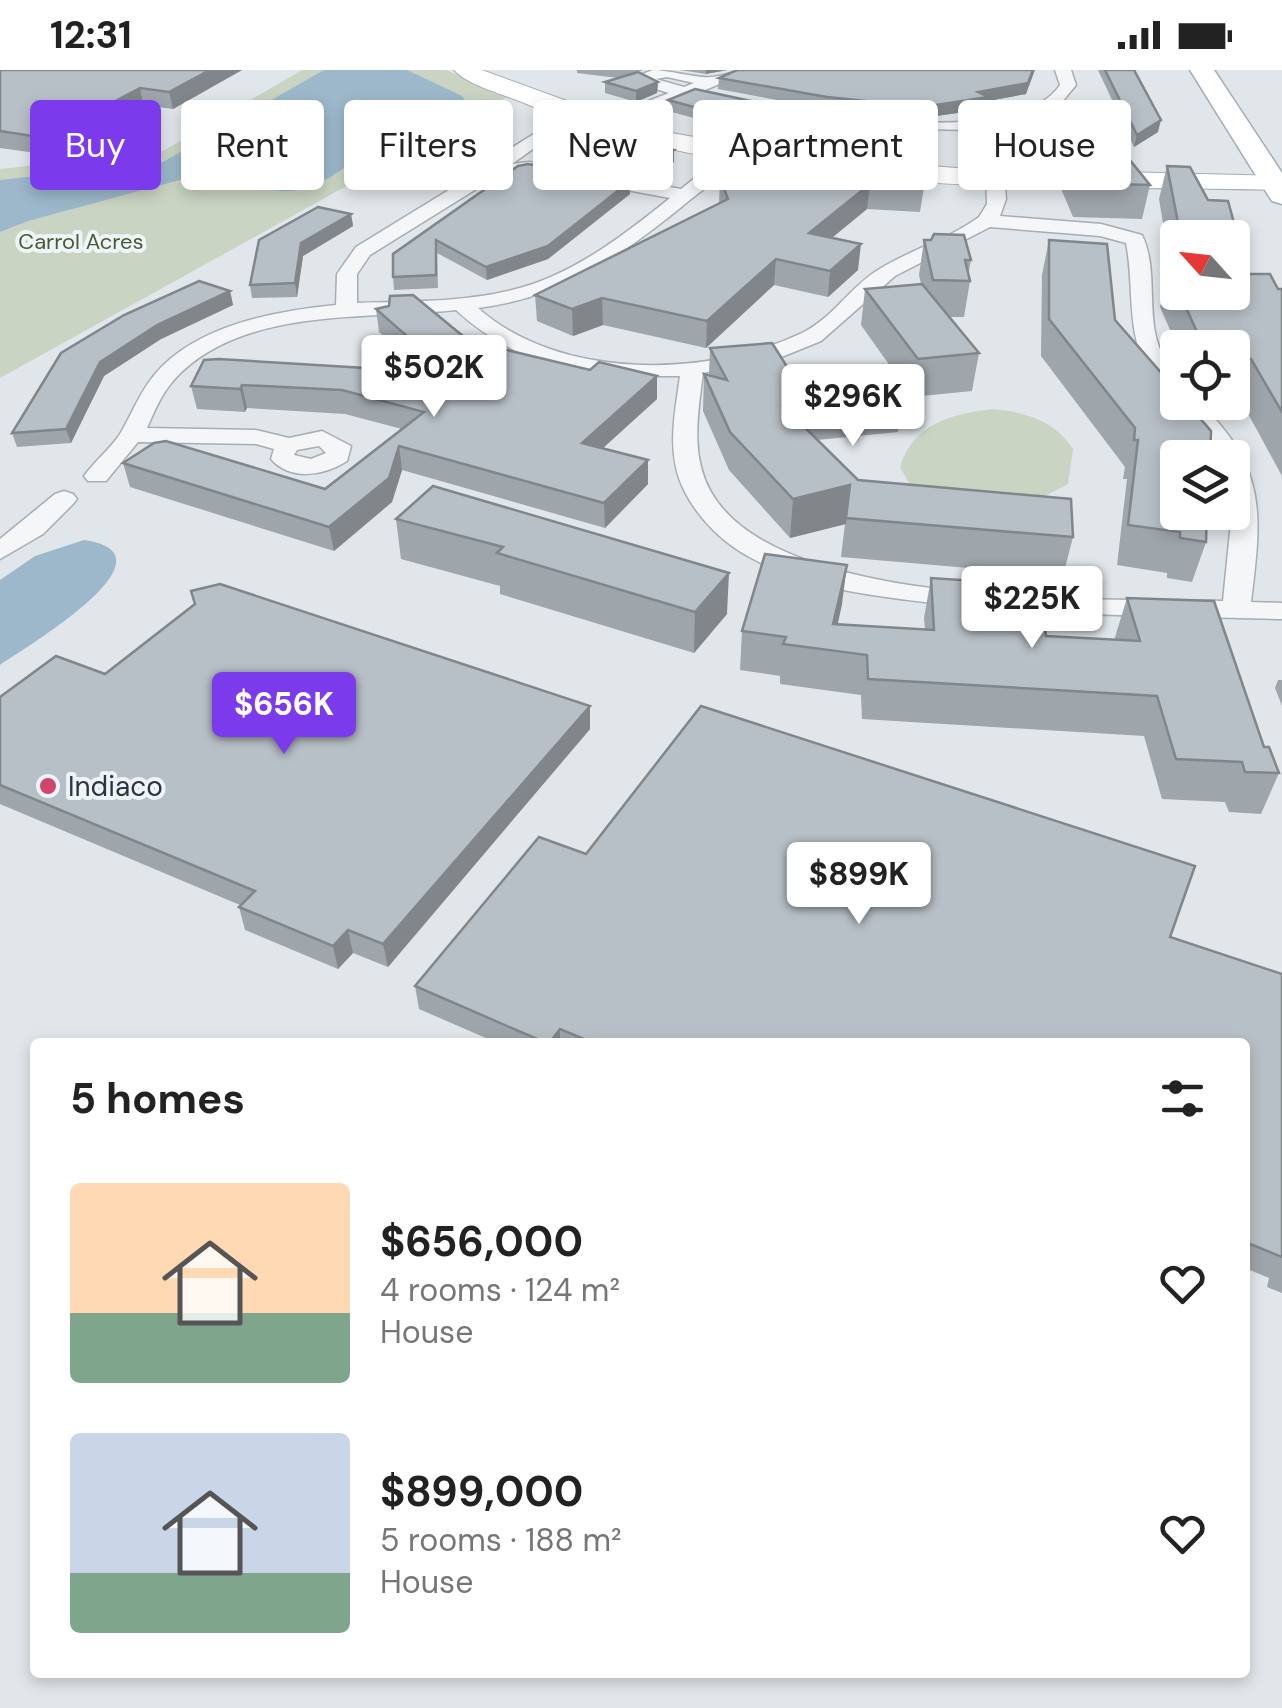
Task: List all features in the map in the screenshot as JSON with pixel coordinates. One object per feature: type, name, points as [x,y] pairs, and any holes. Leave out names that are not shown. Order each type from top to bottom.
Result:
[{"type":"main road","points":[[1202,70],[1279,187]]},
{"type":"street","points":[[464,70],[533,100]]},
{"type":"street","points":[[673,100],[744,70]]},
{"type":"street","points":[[1056,100],[1066,93],[1068,85],[1063,70]]},
{"type":"street","points":[[711,84],[667,72],[653,73],[644,79],[686,94],[726,100]]},
{"type":"street","points":[[513,168],[538,168],[681,195]]},
{"type":"street","points":[[1131,181],[1279,187]]},
{"type":"street","points":[[97,476],[131,435],[156,384],[201,348],[264,322],[346,308],[462,304],[535,290],[579,272],[693,186]]},
{"type":"street","points":[[346,308],[347,274],[363,251],[461,190]]},
{"type":"street","points":[[986,221],[998,198],[997,190]]},
{"type":"street","points":[[462,304],[501,338],[556,358],[623,367],[692,367],[758,356],[814,335],[888,272],[986,221],[1100,230],[1136,239],[1140,328],[1151,360],[1160,372]]},
{"type":"street","points":[[692,367],[683,419],[685,451],[705,504],[727,529],[780,562],[844,581],[951,597],[1282,611]]},
{"type":"street","points":[[1202,420],[1226,446],[1239,477],[1244,528],[1236,610]]},
{"type":"street","points":[[131,435],[256,437],[289,445]]},
{"type":"street","points":[[0,530],[64,499],[34,528],[0,550]]},
{"type":"green space","name":"Carrol Acres","points":[[302,70],[446,70],[509,96],[502,100],[344,100],[344,187],[0,378],[0,169],[30,166],[30,190],[161,190],[161,151],[181,141],[181,190],[324,190],[324,100],[251,100]]},
{"type":"green space","points":[[993,409],[1039,420],[1066,439],[1073,449],[1068,484],[1010,514],[912,488],[900,467],[914,440],[936,423]]},
{"type":"water","points":[[324,70],[407,70],[465,100],[344,100],[344,168],[324,180],[324,100],[272,100]]},
{"type":"water","points":[[181,152],[181,180],[161,185],[163,162]]},
{"type":"water","points":[[30,177],[30,190],[143,190],[0,232],[0,180]]},
{"type":"water","points":[[84,540],[110,549],[116,563],[108,581],[64,622],[0,665],[0,580],[35,556]]},
{"type":"building","points":[[0,70],[210,70],[169,92],[140,88],[117,100],[30,100],[30,136],[0,131]]},
{"type":"building","points":[[737,70],[1033,70],[1028,83],[978,92],[988,97],[938,105],[938,100],[827,97],[719,78]]},
{"type":"building","points":[[1105,70],[1134,70],[1161,120],[1137,135],[1131,123],[1131,100],[1120,100]]},
{"type":"building","points":[[638,72],[658,82],[636,91],[605,82]]},
{"type":"building","points":[[695,89],[746,100],[693,100],[693,107],[668,100]]},
{"type":"building","points":[[1131,161],[1150,185],[1131,184]]},
{"type":"building","points":[[533,165],[533,190],[619,190],[548,246],[486,267],[436,240],[436,275],[393,277],[393,254],[484,190],[513,190],[513,170]]},
{"type":"building","points":[[1167,166],[1190,167],[1208,200],[1228,201],[1233,220],[1178,220]]},
{"type":"building","points":[[725,190],[863,190],[809,233],[861,244],[830,271],[776,259],[707,321],[602,298],[572,309],[535,295],[728,199]]},
{"type":"building","points":[[318,207],[351,214],[301,243],[295,283],[250,285],[259,240]]},
{"type":"building","points":[[934,234],[964,235],[971,260],[965,260],[970,281],[933,280],[924,240],[931,240]]},
{"type":"building","points":[[1049,240],[1107,244],[1115,320],[1160,371],[1160,420],[1202,420],[1211,431],[1211,440],[1160,440],[1160,529],[1128,525],[1138,440],[1134,440],[1135,428],[1049,319]]},
{"type":"building","points":[[1250,274],[1270,274],[1278,289],[1282,289],[1282,412],[1250,359],[1250,330],[1196,330],[1187,310],[1250,310]]},
{"type":"building","points":[[199,281],[230,291],[157,325],[100,362],[66,429],[12,433],[61,353],[124,315]]},
{"type":"building","points":[[922,284],[979,353],[918,359],[865,289]]},
{"type":"building","points":[[413,295],[469,341],[590,370],[599,362],[657,376],[582,443],[648,460],[604,503],[399,446],[389,478],[329,527],[123,463],[154,443],[166,441],[325,489],[424,412],[342,390],[191,386],[204,360],[219,359],[449,373],[376,309],[389,306],[390,296]]},
{"type":"building","points":[[772,343],[791,373],[883,365],[903,394],[783,406],[858,480],[1071,499],[1073,537],[846,518],[850,485],[793,499],[730,432],[704,374],[727,380],[710,348]]},
{"type":"building","points":[[433,486],[729,573],[695,612],[497,553],[503,547],[396,519]]},
{"type":"building","points":[[1165,530],[1206,530],[1206,542],[1180,538],[1180,532]]},
{"type":"building","points":[[765,554],[847,565],[833,624],[934,630],[931,578],[1038,585],[1046,636],[1140,641],[1127,598],[1214,601],[1264,747],[1269,747],[1279,773],[1245,772],[1242,762],[1176,759],[1157,696],[868,679],[867,655],[783,644],[786,637],[742,631]]},
{"type":"building","points":[[220,584],[590,706],[383,944],[348,930],[333,946],[239,907],[255,891],[0,785],[0,697],[56,656],[105,674],[195,604],[191,591]]},
{"type":"building","points":[[701,706],[1195,866],[1170,937],[1282,974],[1282,1257],[1250,1244],[1250,1038],[581,1038],[560,1029],[553,1038],[535,1038],[415,986],[539,837],[586,854]]},
{"type":"place","name":"Indiaco","points":[[48,786]]}]
